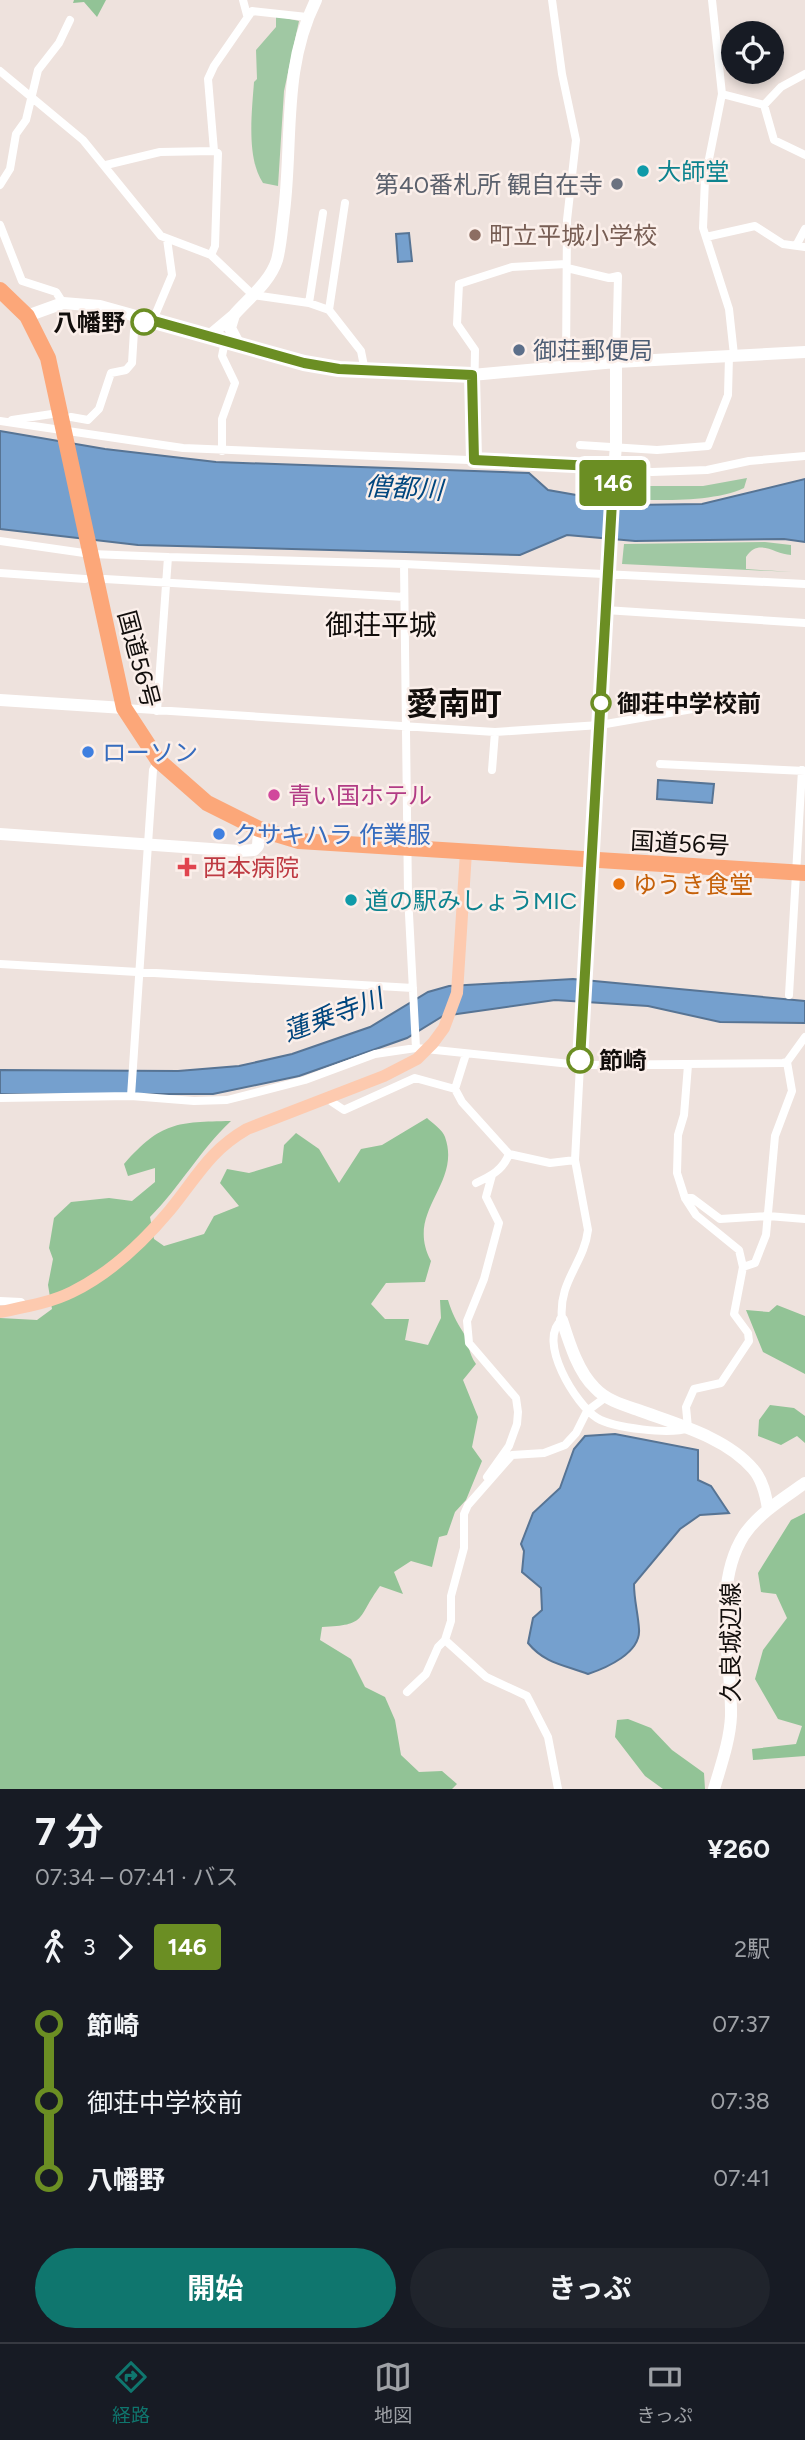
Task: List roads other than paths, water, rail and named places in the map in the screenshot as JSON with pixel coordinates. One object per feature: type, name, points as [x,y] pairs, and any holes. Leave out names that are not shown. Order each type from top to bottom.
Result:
[{"type":"highway","name":"国道56号","points":[[0,290],[27,316],[48,358],[67,426],[124,708],[159,760],[207,803],[259,829],[299,841],[800,873]]},
{"type":"main road","points":[[0,1312],[70,1293],[110,1267],[170,1210],[213,1152],[229,1139],[247,1129],[384,1076],[416,1054],[444,1028],[452,1011],[459,974],[466,852]]},
{"type":"street","points":[[243,0],[247,15]]},
{"type":"street","points":[[209,336],[253,295],[270,275],[277,260],[286,193],[290,97],[295,53],[307,17],[316,0]]},
{"type":"street","points":[[552,0],[562,74],[576,140],[567,220],[566,367]]},
{"type":"street","points":[[580,445],[617,445],[657,450],[708,446],[727,395],[731,355],[729,309],[702,217],[713,125],[722,94],[712,0]]},
{"type":"street","points":[[214,151],[208,79],[247,15],[262,10],[307,17]]},
{"type":"street","points":[[0,186],[10,169],[16,134],[26,120],[38,71],[59,43],[70,20]]},
{"type":"street","points":[[0,71],[63,122],[106,165],[152,227],[167,239],[211,255],[253,295],[309,303],[329,310],[360,351],[365,371]]},
{"type":"street","points":[[764,105],[781,86],[805,74]]},
{"type":"street","points":[[722,94],[764,105]]},
{"type":"street","points":[[764,105],[774,140],[805,155]]},
{"type":"street","points":[[106,165],[160,152],[218,153],[215,246],[211,255]]},
{"type":"street","points":[[329,310],[345,203]]},
{"type":"street","points":[[309,303],[323,214]]},
{"type":"street","points":[[0,225],[22,281],[56,292],[63,303]]},
{"type":"street","points":[[706,237],[755,226],[783,244],[801,246],[805,229]]},
{"type":"street","points":[[67,426],[95,415],[107,378],[115,370],[126,370],[132,363],[134,331],[150,320],[172,275],[167,239]]},
{"type":"street","points":[[474,460],[472,375],[475,370],[475,350],[457,324],[459,284],[512,267],[566,266],[609,278],[618,276],[617,445],[607,573],[575,1160],[588,1230],[587,1240],[563,1291],[562,1320],[585,1374],[606,1397],[688,1428],[724,1447],[753,1468],[762,1484],[768,1509]]},
{"type":"street","points":[[27,316],[63,303],[100,306],[304,363],[365,371],[472,375],[616,362],[805,352]]},
{"type":"street","points":[[234,315],[230,328],[239,345]]},
{"type":"street","points":[[222,451],[222,419],[236,383],[222,356],[225,341]]},
{"type":"street","points":[[3,422],[52,414]]},
{"type":"street","points":[[3,422],[67,426],[139,443],[222,451],[474,460],[614,470],[681,472],[707,470],[749,461],[805,456]]},
{"type":"street","points":[[0,541],[168,557],[404,564],[805,584]]},
{"type":"street","points":[[157,711],[168,557]]},
{"type":"street","points":[[404,564],[407,849],[416,1054]]},
{"type":"street","points":[[0,573],[85,579]]},
{"type":"street","points":[[105,579],[404,597]]},
{"type":"street","points":[[605,610],[805,623]]},
{"type":"street","points":[[0,700],[495,732],[600,725],[704,707]]},
{"type":"street","points":[[492,769],[495,732]]},
{"type":"street","points":[[131,1094],[153,771],[159,760]]},
{"type":"street","points":[[660,764],[804,771],[800,873],[789,995]]},
{"type":"street","points":[[0,834],[149,847],[254,850],[258,846],[259,829]]},
{"type":"street","points":[[0,964],[413,991]]},
{"type":"street","points":[[743,1267],[755,1262],[763,1247],[775,1136],[792,1091],[787,1062],[805,1037]]},
{"type":"street","points":[[0,1098],[131,1094],[194,1101],[227,1100],[305,1080],[375,1054],[466,1054],[580,1065],[787,1062]]},
{"type":"street","points":[[466,1054],[455,1089],[462,1102],[509,1154],[550,1163],[575,1160]]},
{"type":"street","points":[[688,1065],[684,1115],[676,1150],[677,1173],[685,1198],[696,1216],[739,1250],[743,1267],[734,1314],[748,1333],[747,1346],[721,1384],[694,1389],[689,1396],[688,1428]]},
{"type":"street","points":[[332,1102],[344,1110],[415,1078],[455,1089]]},
{"type":"street","points":[[476,1183],[504,1165],[509,1154]]},
{"type":"street","points":[[488,1480],[487,1475],[501,1461],[509,1446],[517,1424],[518,1412],[516,1398],[510,1389],[499,1380],[469,1343],[467,1321],[484,1279],[499,1223],[486,1198],[492,1175]]},
{"type":"street","points":[[685,1198],[692,1198],[720,1219],[768,1216],[805,1219]]},
{"type":"street","points":[[0,1301],[21,1302],[26,1307]]},
{"type":"street","points":[[562,1320],[552,1335],[557,1362],[587,1411],[607,1422],[668,1432],[688,1428]]},
{"type":"street","points":[[407,1692],[426,1674],[438,1647],[445,1640],[451,1621],[451,1596],[464,1548],[464,1514],[488,1480],[512,1455],[544,1453],[565,1445],[576,1433],[587,1411],[606,1397]]},
{"type":"street","name":"久良城辺線","points":[[714,1789],[731,1717],[727,1582],[733,1559],[745,1535],[768,1509],[805,1483]]},
{"type":"street","points":[[445,1640],[486,1677],[527,1696],[548,1737],[558,1789]]},
{"type":"water","points":[[409,233],[412,261],[398,262],[396,234]]},
{"type":"water","name":"僧都川","points":[[0,431],[105,449],[216,462],[529,473],[548,490],[633,505],[702,504],[805,479],[805,542],[784,539],[635,541],[567,535],[520,555],[138,545],[0,529]]},
{"type":"water","points":[[658,780],[714,784],[712,803],[657,799]]},
{"type":"water","points":[[573,979],[805,1001],[805,1023],[720,1022],[648,1006],[555,1000],[443,1016],[407,1038],[299,1076],[213,1094],[0,1094],[0,1070],[178,1071],[239,1066],[292,1054],[370,1027],[428,992],[449,986]]},
{"type":"water","points":[[615,1434],[698,1450],[698,1480],[711,1486],[729,1513],[700,1515],[680,1529],[634,1584],[639,1629],[634,1645],[621,1658],[588,1674],[548,1660],[528,1643],[533,1618],[542,1610],[541,1588],[522,1572],[524,1551],[521,1544],[533,1513],[560,1488],[574,1449],[585,1436]]},
{"type":"place","name":"大師堂","points":[[643,171]]},
{"type":"place","name":"第40番札所 観自在寺","points":[[617,184]]},
{"type":"place","name":"町立平城小学校","points":[[475,235]]},
{"type":"place","name":"八幡野","points":[[144,322]]},
{"type":"place","name":"御荘郵便局","points":[[519,350]]},
{"type":"place","name":"御荘中学校前","points":[[601,703]]},
{"type":"place","name":"ローソン","points":[[88,752]]},
{"type":"place","name":"青い国ホテル","points":[[274,795]]},
{"type":"place","name":"クサキハラ 作業服","points":[[219,834]]},
{"type":"place","name":"西本病院","points":[[187,867]]},
{"type":"place","name":"ゆうき食堂","points":[[619,884]]},
{"type":"place","name":"道の駅みしょうMIC","points":[[351,900]]},
{"type":"place","name":"節崎","points":[[580,1060]]},
{"type":"district","name":"御荘平城","points":[[381,625]]},
{"type":"district","name":"愛南町","points":[[454,704]]},
{"type":"water label","name":"蓮乗寺川","points":[[333,1015]]}]
